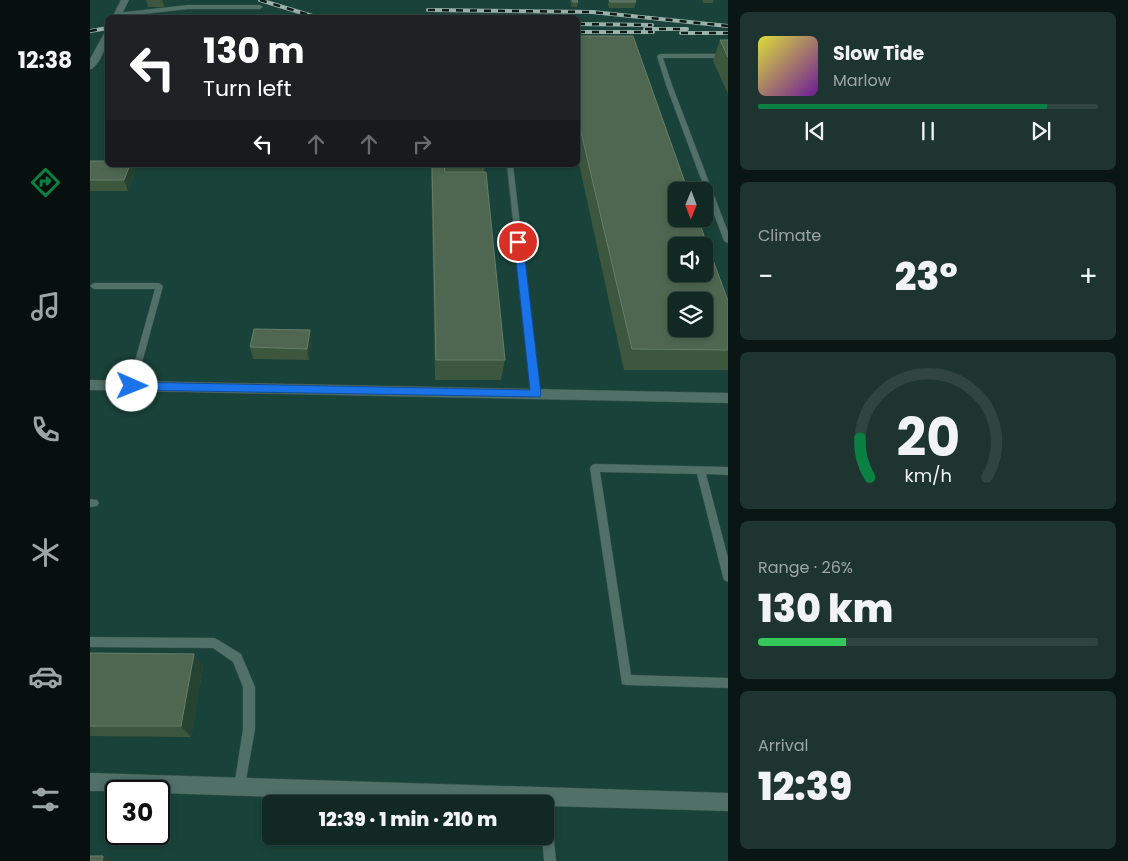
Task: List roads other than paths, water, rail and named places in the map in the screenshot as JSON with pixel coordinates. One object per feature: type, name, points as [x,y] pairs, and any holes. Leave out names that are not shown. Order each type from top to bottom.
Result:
[{"type":"street","points":[[118,15],[125,0]]},
{"type":"street","points":[[90,67],[105,40]]},
{"type":"street","points":[[90,385],[728,398]]},
{"type":"street","points":[[90,782],[428,795]]},
{"type":"street","points":[[554,800],[728,803]]},
{"type":"lane","points":[[125,15],[188,7],[260,6]]},
{"type":"lane","points":[[728,56],[660,56],[728,241]]},
{"type":"lane","points":[[510,167],[536,394]]},
{"type":"lane","points":[[94,286],[159,286],[132,386]]},
{"type":"lane","points":[[728,471],[595,468],[626,680],[728,683]]},
{"type":"lane","points":[[701,471],[728,577]]},
{"type":"lane","points":[[90,642],[215,644],[237,658],[249,687],[248,729],[240,787]]},
{"type":"lane","points":[[549,845],[550,861]]},
{"type":"railway","points":[[260,0],[309,15]]},
{"type":"railway","points":[[428,10],[592,12],[728,26]]},
{"type":"railway","points":[[580,24],[652,25]]},
{"type":"railway","points":[[90,31],[105,28]]},
{"type":"railway","points":[[645,29],[687,29]]},
{"type":"railway","points":[[580,32],[653,32]]},
{"type":"railway","points":[[681,33],[728,33]]}]
